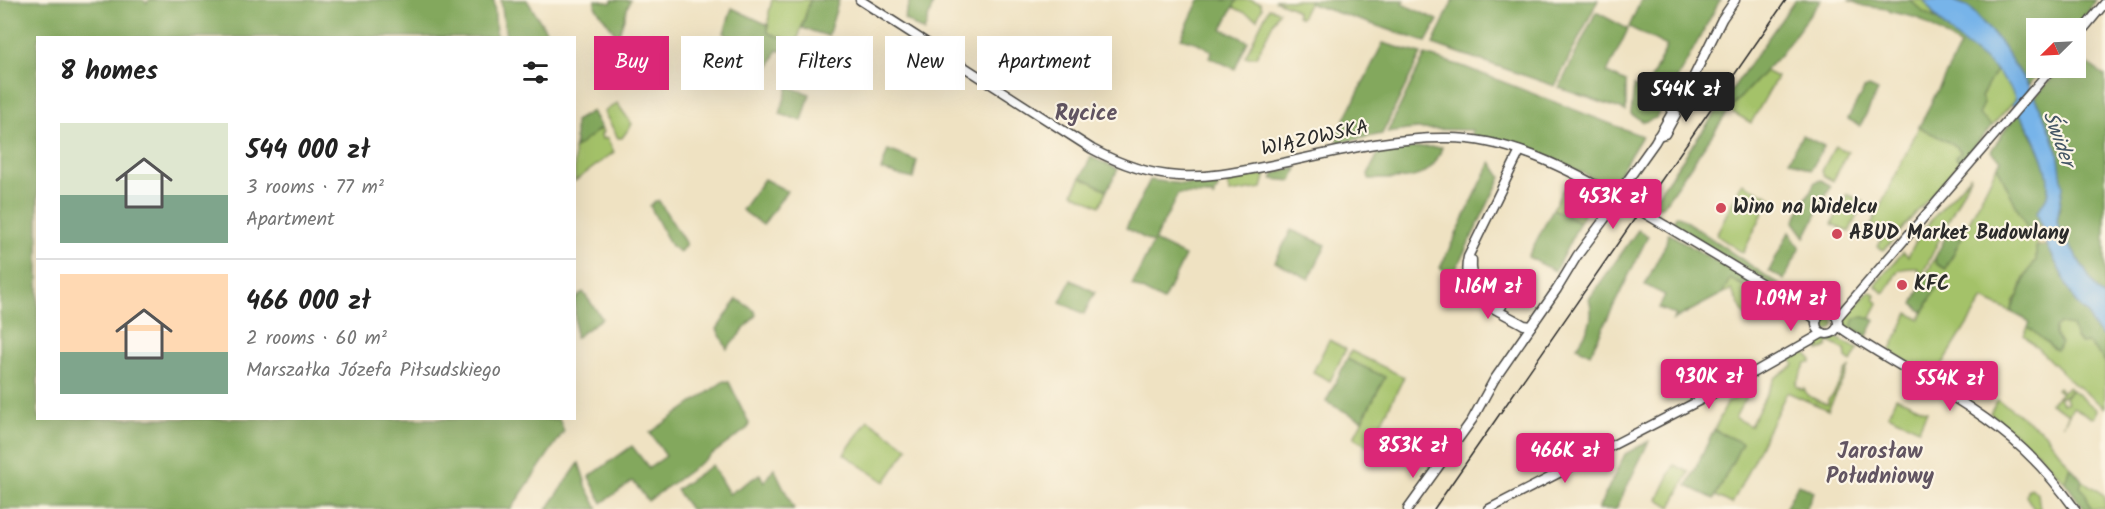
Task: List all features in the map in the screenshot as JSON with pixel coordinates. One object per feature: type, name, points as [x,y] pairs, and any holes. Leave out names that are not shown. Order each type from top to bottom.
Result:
[{"type":"main road","name":"WIĄZOWSKA","points":[[860,0],[1092,149],[1120,162],[1177,176],[1228,174],[1380,143],[1418,138],[1464,138],[1520,151],[1565,168],[1786,298],[1820,323]]},
{"type":"main road","points":[[1408,509],[1459,438],[1489,391],[1491,383],[1557,289],[1625,184],[1658,136],[1667,131],[1722,19],[1735,0]]},
{"type":"main road","points":[[2086,26],[2105,3]]},
{"type":"main road","points":[[1820,323],[1829,333],[1855,296],[2042,78]]},
{"type":"main road","points":[[1520,151],[1468,257],[1466,274],[1476,295],[1487,305],[1524,325],[1532,326]]},
{"type":"main road","points":[[1489,509],[1780,357],[1820,323],[1835,322],[1864,345],[1959,402],[2006,434],[2044,470],[2075,509]]},
{"type":"green space","points":[[0,0],[143,0],[147,3],[149,0],[494,0],[496,36],[36,36],[36,420],[559,420],[564,431],[511,509],[0,509]]},
{"type":"green space","points":[[501,0],[527,0],[549,36],[506,36]]},
{"type":"green space","points":[[596,0],[611,3],[612,0],[630,0],[618,36],[617,36],[595,6]]},
{"type":"green space","points":[[772,0],[810,0],[799,36],[778,36],[768,33]]},
{"type":"green space","points":[[810,0],[839,0],[828,36],[802,28]]},
{"type":"green space","points":[[910,0],[934,0],[924,32],[904,19]]},
{"type":"green space","points":[[1199,0],[1237,0],[1222,29],[1248,41],[1235,69],[1209,57],[1212,51],[1198,43],[1181,38]]},
{"type":"green space","points":[[1237,0],[1251,0],[1260,3],[1262,8],[1257,19],[1233,7]]},
{"type":"green space","points":[[1274,0],[1310,0],[1301,18],[1297,16],[1297,12],[1292,7]]},
{"type":"green space","points":[[1310,0],[1404,0],[1402,4],[1438,20],[1426,42],[1308,3]]},
{"type":"green space","points":[[1453,0],[1598,0],[1555,86],[1433,44]]},
{"type":"green space","points":[[1641,0],[1720,0],[1656,118],[1644,122],[1631,114],[1634,86],[1645,91],[1667,46],[1629,27]]},
{"type":"green space","points":[[1795,0],[1821,0],[1780,55],[1732,106],[1663,206],[1649,207]]},
{"type":"green space","points":[[1848,0],[1910,0],[1923,12],[1937,19],[1996,70],[1981,97],[1984,103],[1979,115],[1992,126],[1960,162],[1955,157],[1961,152],[1956,146],[1919,127],[1960,46],[1918,18],[1887,9],[1864,6]]},
{"type":"green space","points":[[1910,0],[1924,0],[1937,19],[1923,12]]},
{"type":"green space","points":[[1952,0],[2096,0],[2084,18],[2026,18],[2026,78],[2035,78],[2028,85],[1999,41],[1969,7]]},
{"type":"green space","points":[[732,8],[768,25],[768,33],[778,36],[776,52],[769,69],[764,65],[764,36],[728,36],[724,33]]},
{"type":"green space","points":[[1269,8],[1279,11],[1256,57],[1245,57]]},
{"type":"green space","points":[[1596,12],[1628,29],[1607,73],[1626,82],[1626,111],[1559,88]]},
{"type":"green space","points":[[1383,43],[1421,54],[1382,134],[1338,143],[1337,135]]},
{"type":"green space","points":[[1425,55],[1462,66],[1642,136],[1615,180],[1610,178],[1605,185],[1573,168],[1525,148],[1472,136],[1472,130],[1414,129],[1387,133]]},
{"type":"green space","points":[[2086,62],[2105,76],[2105,298],[2098,291],[2059,229],[2057,221],[2060,207],[2058,152],[2034,99],[2052,78],[2086,78]]},
{"type":"green space","points":[[1996,70],[2010,86],[2016,99],[1992,126],[1978,115],[1984,103],[1981,97]]},
{"type":"green space","points":[[1765,71],[1777,77],[1751,123],[1729,110]]},
{"type":"green space","points":[[1869,87],[1878,91],[1860,126],[1848,119],[1864,89]]},
{"type":"green space","points":[[787,90],[810,94],[802,121],[780,114]]},
{"type":"green space","points":[[617,103],[632,124],[622,138],[618,138],[604,112]]},
{"type":"green space","points":[[592,111],[601,128],[576,147],[576,120]]},
{"type":"green space","points":[[2020,113],[2041,153],[2048,185],[2046,197],[2037,212],[2042,226],[2027,228],[1997,166],[2001,160],[1991,151],[2007,127]]},
{"type":"green space","points":[[1919,127],[1956,146],[1961,152],[1955,158],[1960,162],[1884,250],[1878,247],[1885,232],[1871,225]]},
{"type":"green space","points":[[601,128],[602,139],[607,138],[614,152],[576,180],[576,147]]},
{"type":"green space","points":[[1802,135],[1824,146],[1811,170],[1789,160]]},
{"type":"green space","points":[[1835,146],[1848,152],[1833,181],[1824,176],[1822,171]]},
{"type":"green space","points":[[1442,147],[1437,159],[1423,174],[1403,178],[1369,179],[1368,174],[1379,152]]},
{"type":"green space","points":[[888,150],[917,161],[913,179],[881,170]]},
{"type":"green space","points":[[1091,157],[1118,169],[1107,190],[1081,177]]},
{"type":"green space","points":[[1491,162],[1501,177],[1453,275],[1440,268]]},
{"type":"green space","points":[[1997,166],[2027,228],[2032,228],[2032,233],[2039,246],[2036,246],[2036,261],[2023,280],[2019,294],[2013,302],[2013,313],[1983,299],[1934,378],[1890,351],[1908,313],[1920,319],[1940,281],[1931,275],[1926,275],[1935,258],[1937,264],[1946,269]]},
{"type":"green space","points":[[1297,168],[1292,181],[1272,179],[1275,173]]},
{"type":"green space","points":[[1266,174],[1262,188],[1230,193],[1226,181]]},
{"type":"green space","points":[[1971,175],[1921,277],[1918,268],[1902,269],[1898,271],[1883,293],[1875,285],[1903,252],[1908,256],[1921,232]]},
{"type":"green space","points":[[1081,177],[1107,190],[1100,206],[1073,193]]},
{"type":"green space","points":[[764,179],[787,191],[763,225],[742,210]]},
{"type":"green space","points":[[1150,180],[1182,184],[1220,184],[1213,198],[1212,195],[1178,194],[1154,241],[1185,256],[1163,301],[1132,285],[1153,243],[1126,228]]},
{"type":"green space","points":[[1821,180],[1831,186],[1805,237],[1794,222],[1815,182]]},
{"type":"green space","points":[[1742,183],[1771,197],[1743,253],[1716,235]]},
{"type":"green space","points":[[1563,189],[1590,201],[1580,222],[1553,209]]},
{"type":"green space","points":[[1847,194],[1863,202],[1849,232],[1832,224]]},
{"type":"green space","points":[[655,201],[659,201],[686,244],[680,252],[671,246],[650,206]]},
{"type":"green space","points":[[1553,209],[1580,222],[1555,271],[1528,257]]},
{"type":"green space","points":[[1677,215],[1800,299],[1798,300],[1671,224]]},
{"type":"green space","points":[[1950,228],[1963,235],[1945,269],[1937,264],[1935,258]]},
{"type":"green space","points":[[1291,230],[1326,245],[1309,279],[1275,262]]},
{"type":"green space","points":[[1638,230],[1648,236],[1590,354],[1577,347],[1591,319],[1589,299]]},
{"type":"green space","points":[[1789,232],[1800,248],[1784,280],[1769,271]]},
{"type":"green space","points":[[1668,233],[1761,288],[1759,292],[1730,279],[1722,294],[1673,320],[1676,315],[1659,308],[1665,295],[1645,285],[1666,243]]},
{"type":"green space","points":[[2047,245],[2076,303],[2088,314],[2090,322],[2105,338],[2105,364],[2088,343],[2081,343],[2076,338],[2072,326],[2060,324],[2055,328],[2055,334],[2061,343],[2057,350],[2028,327],[2030,322],[2013,313],[2013,305],[2026,275],[2036,261],[2036,246]]},
{"type":"green space","points":[[1926,275],[1931,275],[1940,281],[1923,312],[1913,304]]},
{"type":"green space","points":[[1730,279],[1758,294],[1747,319],[1731,290],[1722,294]]},
{"type":"green space","points":[[1071,280],[1095,292],[1084,314],[1060,302]]},
{"type":"green space","points":[[1870,291],[1876,295],[1874,299],[1878,303],[1871,318],[1852,326],[1867,336],[1865,340],[1847,330],[1844,323],[1845,316]]},
{"type":"green space","points":[[583,292],[602,318],[576,337],[576,298]]},
{"type":"green space","points":[[737,299],[755,311],[756,315],[727,349],[717,329]]},
{"type":"green space","points":[[2079,306],[2105,339],[2105,408],[2073,383],[2024,335],[2028,327]]},
{"type":"green space","points":[[1827,316],[1832,318],[1834,323],[1832,328],[1827,330],[1822,328],[1820,323],[1822,318]]},
{"type":"green space","points":[[1864,317],[1875,320],[1867,336],[1852,327],[1855,318]]},
{"type":"green space","points":[[1833,336],[1858,349],[1851,362],[1846,358],[1845,350],[1830,342],[1828,346],[1819,351],[1817,342]]},
{"type":"green space","points":[[1329,340],[1346,349],[1330,381],[1313,372]]},
{"type":"green space","points":[[1351,351],[1404,377],[1369,447],[1354,437],[1385,377],[1347,359]]},
{"type":"green space","points":[[1804,351],[1811,359],[1811,363],[1806,363],[1796,384],[1797,387],[1803,390],[1804,388],[1807,395],[1825,404],[1828,404],[1828,399],[1833,395],[1849,368],[1828,410],[1787,392],[1732,504],[1716,496],[1742,443],[1714,430],[1728,402],[1749,391],[1735,418],[1750,426],[1775,378],[1794,365],[1791,359]]},
{"type":"green space","points":[[1347,359],[1385,377],[1362,420],[1326,402]]},
{"type":"green space","points":[[724,381],[729,382],[749,423],[748,428],[648,501],[633,481],[602,503],[589,477],[632,446],[649,468],[666,456],[650,433]]},
{"type":"green space","points":[[2058,387],[2062,392],[2068,387],[2071,390],[2059,397],[2062,403],[2067,403],[2065,397],[2072,390],[2097,410],[2095,417],[2092,418],[2073,407],[2063,425],[2069,414],[2050,403],[2061,393],[2056,389]]},
{"type":"green space","points":[[1896,397],[1927,411],[1919,429],[1888,415]]},
{"type":"green space","points":[[1998,400],[2044,432],[2070,466],[2065,482],[2036,451],[1990,413]]},
{"type":"green space","points":[[868,420],[908,448],[885,482],[844,454]]},
{"type":"green space","points":[[1714,430],[1742,443],[1714,499],[1687,486]]},
{"type":"green space","points":[[1649,441],[1616,509],[1598,509],[1625,454]]},
{"type":"green space","points":[[579,463],[584,482],[598,509],[547,509]]},
{"type":"green space","points":[[712,465],[729,494],[760,474],[764,482],[774,468],[794,509],[690,509],[676,490]]},
{"type":"green space","points":[[1674,465],[1689,472],[1671,507],[1658,499]]},
{"type":"green space","points":[[2070,466],[2082,480],[2080,487],[2085,492],[2091,509],[2084,509],[2065,482]]},
{"type":"green space","points":[[2082,480],[2105,496],[2105,509],[2091,509],[2080,487]]},
{"type":"green space","points":[[1798,484],[1814,492],[1806,509],[1785,509]]},
{"type":"green space","points":[[2031,488],[2038,494],[2040,509],[2034,509],[2026,496],[2027,490]]},
{"type":"sand","points":[[2042,226],[2047,245],[2039,246],[2032,233],[2032,228]]},
{"type":"water","points":[[1924,0],[1952,0],[1969,7],[1999,41],[2028,85],[2046,119],[2058,152],[2063,187],[2057,221],[2059,229],[2098,291],[2105,298],[2105,339],[2091,324],[2088,314],[2076,303],[2047,245],[2037,212],[2047,196],[2047,173],[2039,147],[2012,104],[2016,99],[2010,87],[1995,69],[1947,29]]},
{"type":"railway","points":[[1434,509],[1786,0]]},
{"type":"place","name":"Wino na Widelcu","points":[[1721,208]]},
{"type":"place","name":"ABUD Market Budowlany","points":[[1837,234]]},
{"type":"place","name":"KFC","points":[[1902,285]]},
{"type":"district","name":"Rycice","points":[[1086,114]]},
{"type":"district","name":"Jarosław Południowy","points":[[1880,464]]},
{"type":"water label","name":"Świder","points":[[2058,139]]}]
